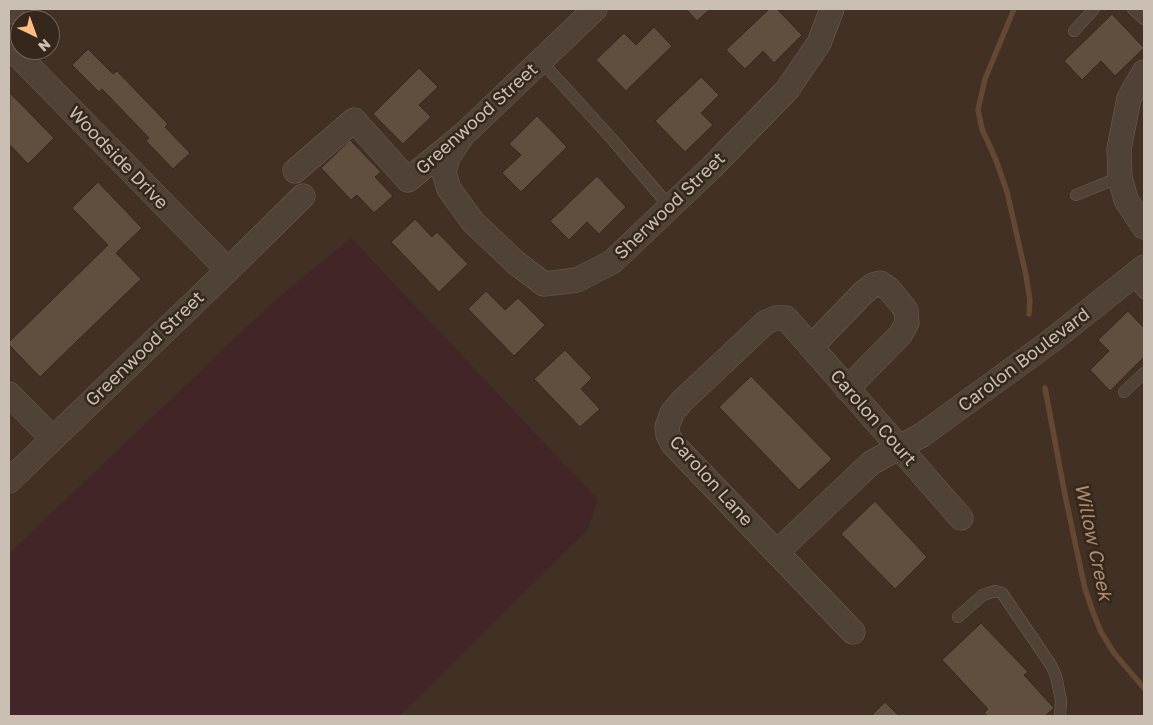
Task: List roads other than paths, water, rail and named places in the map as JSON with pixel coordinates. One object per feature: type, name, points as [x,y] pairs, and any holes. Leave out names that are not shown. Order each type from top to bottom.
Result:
[{"type":"street","name":"Greenwood Street","points":[[295,171],[354,120],[408,180],[464,135],[595,9]]},
{"type":"street","name":"Sherwood Street","points":[[464,135],[448,158],[444,173],[449,189],[473,222],[515,262],[544,284],[577,280],[612,262],[710,168],[787,90],[820,44],[832,9]]},
{"type":"street","name":"Woodside Drive","points":[[9,46],[228,270]]},
{"type":"street","points":[[1144,72],[1129,98],[1119,149],[1120,177],[1126,200],[1144,227]]},
{"type":"street","name":"Greenwood Street","points":[[9,481],[303,196]]},
{"type":"street","name":"Carolon Boulevard","points":[[777,552],[871,463],[922,435],[1140,279]]},
{"type":"street","points":[[811,347],[863,293],[880,283],[889,289],[906,310],[907,324],[900,335],[847,389]]},
{"type":"street","name":"Carolon Lane","points":[[786,318],[776,318],[766,322],[682,401],[672,413],[666,427],[673,444],[853,632]]},
{"type":"street","name":"Carolon Court","points":[[786,318],[961,518]]},
{"type":"street","points":[[9,394],[52,438]]},
{"type":"lane","points":[[9,19],[19,9]]},
{"type":"lane","points":[[1074,31],[1094,9]]},
{"type":"lane","points":[[1133,9],[1144,19]]},
{"type":"lane","points":[[541,61],[612,139],[670,207]]},
{"type":"lane","points":[[1076,195],[1120,177]]},
{"type":"lane","points":[[1124,392],[1144,373]]},
{"type":"lane","points":[[958,617],[983,596],[995,591],[1002,593],[1051,665],[1062,700],[1060,716]]},
{"type":"waterway","name":"Willow Creek","points":[[1014,9],[985,79],[978,110],[982,129],[996,160],[1007,192],[1026,275],[1030,301],[1029,314]]},
{"type":"waterway","name":"Willow Creek","points":[[1045,388],[1085,589],[1101,632],[1114,653],[1144,688]]}]
